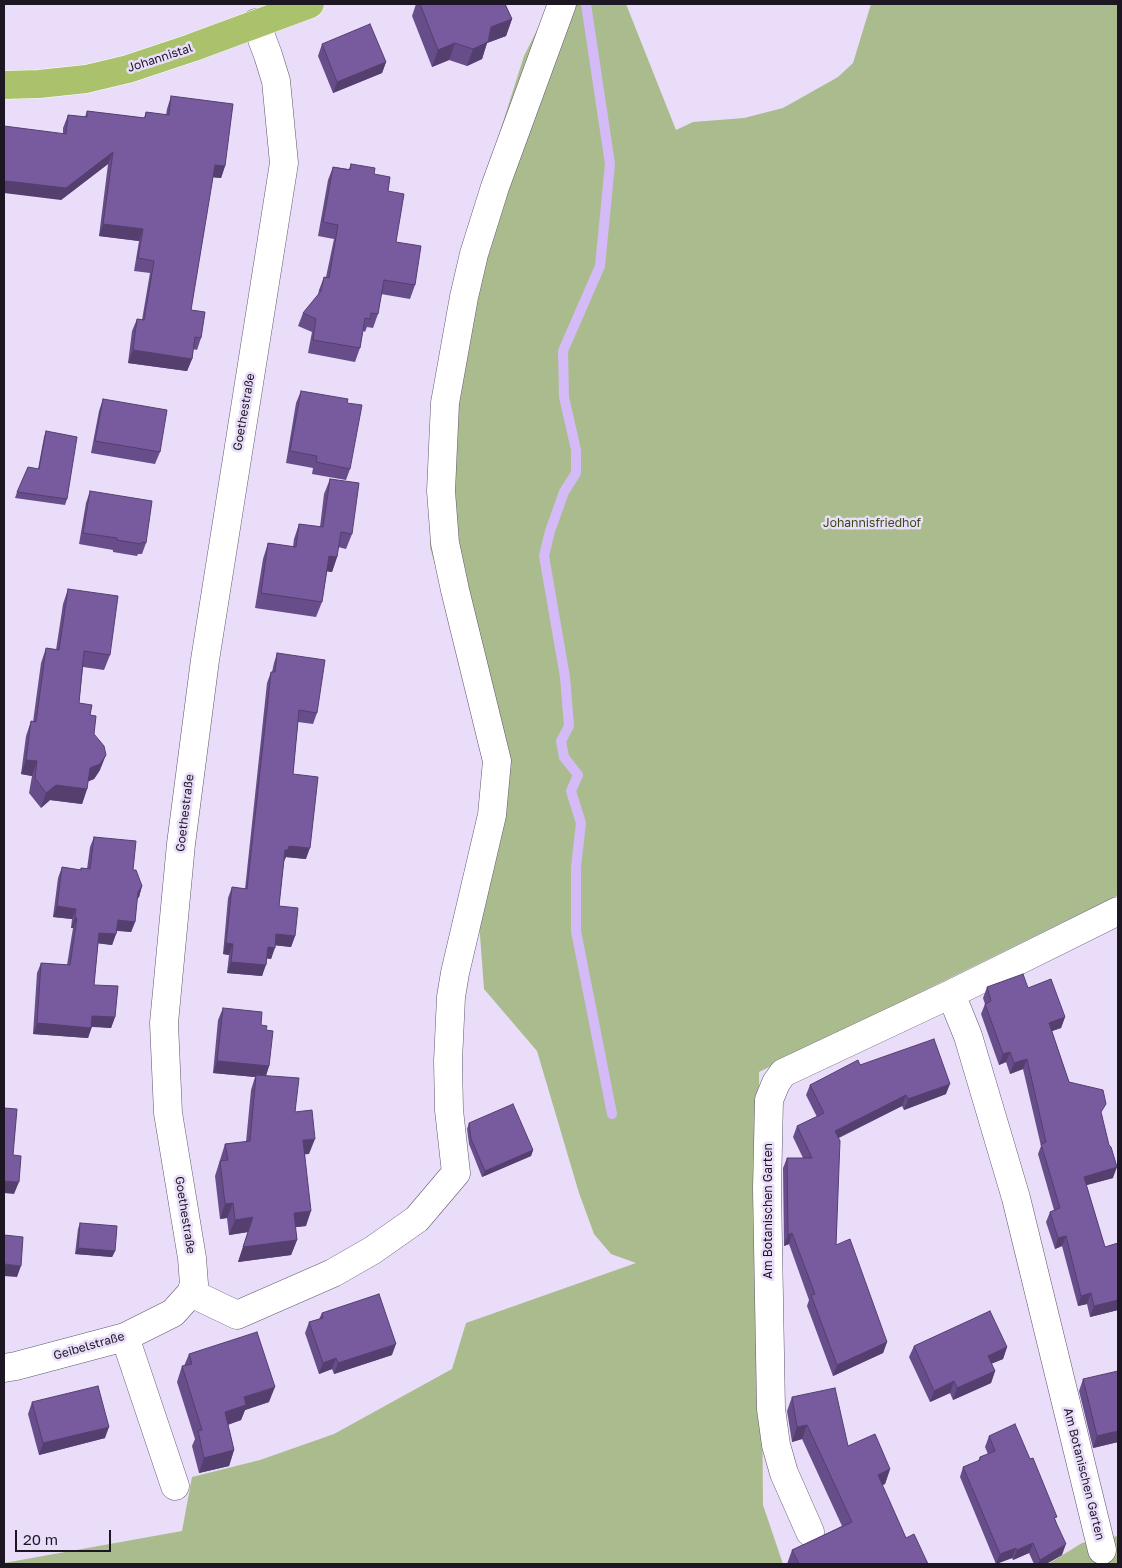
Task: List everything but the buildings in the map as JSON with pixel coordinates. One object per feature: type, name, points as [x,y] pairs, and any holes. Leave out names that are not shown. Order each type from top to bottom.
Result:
[{"type":"main road","name":"Johannistal","points":[[4,85],[39,84],[86,78],[128,69],[310,4]]},
{"type":"street","points":[[191,1294],[236,1315],[333,1273],[373,1250],[417,1219],[456,1173],[449,1110],[448,1061],[451,997],[492,815],[497,761],[445,543],[441,491],[445,403],[464,297],[474,254],[495,187],[562,4]]},
{"type":"street","name":"Goethestraße","points":[[191,1294],[194,1284],[192,1258],[168,1113],[164,1023],[181,844],[205,660],[284,163],[276,82],[256,23]]},
{"type":"street","name":"Am Botanischen Garten","points":[[810,1532],[784,1473],[776,1445],[771,1409],[767,1189],[769,1100],[776,1084],[783,1073],[951,994],[1118,911]]},
{"type":"street","name":"Am Botanischen Garten","points":[[951,994],[968,1036],[1016,1198],[1102,1550]]},
{"type":"street","name":"Geibelstraße","points":[[4,1368],[125,1337],[173,1313],[191,1294]]},
{"type":"street","points":[[125,1337],[175,1486]]},
{"type":"green space","name":"Johannisfriedhof","points":[[550,4],[626,4],[676,130],[693,122],[744,118],[783,108],[838,77],[853,63],[871,4],[1118,4],[1118,895],[759,1072],[763,1505],[783,1564],[4,1564],[182,1531],[192,1477],[260,1460],[334,1434],[452,1369],[466,1323],[636,1263],[611,1254],[594,1234],[579,1193],[537,1051],[484,989],[479,922],[489,760],[430,547],[432,441],[487,172],[524,56]]},
{"type":"green space","points":[[1118,1536],[1118,1564],[1048,1564],[1082,1543]]},
{"type":"waterway","points":[[586,4],[610,164],[600,266],[563,351],[564,397],[576,450],[576,473],[564,492],[550,531],[544,556],[565,677],[569,726],[561,741],[564,757],[578,775],[571,791],[581,823],[576,867],[576,931],[612,1114]]}]
